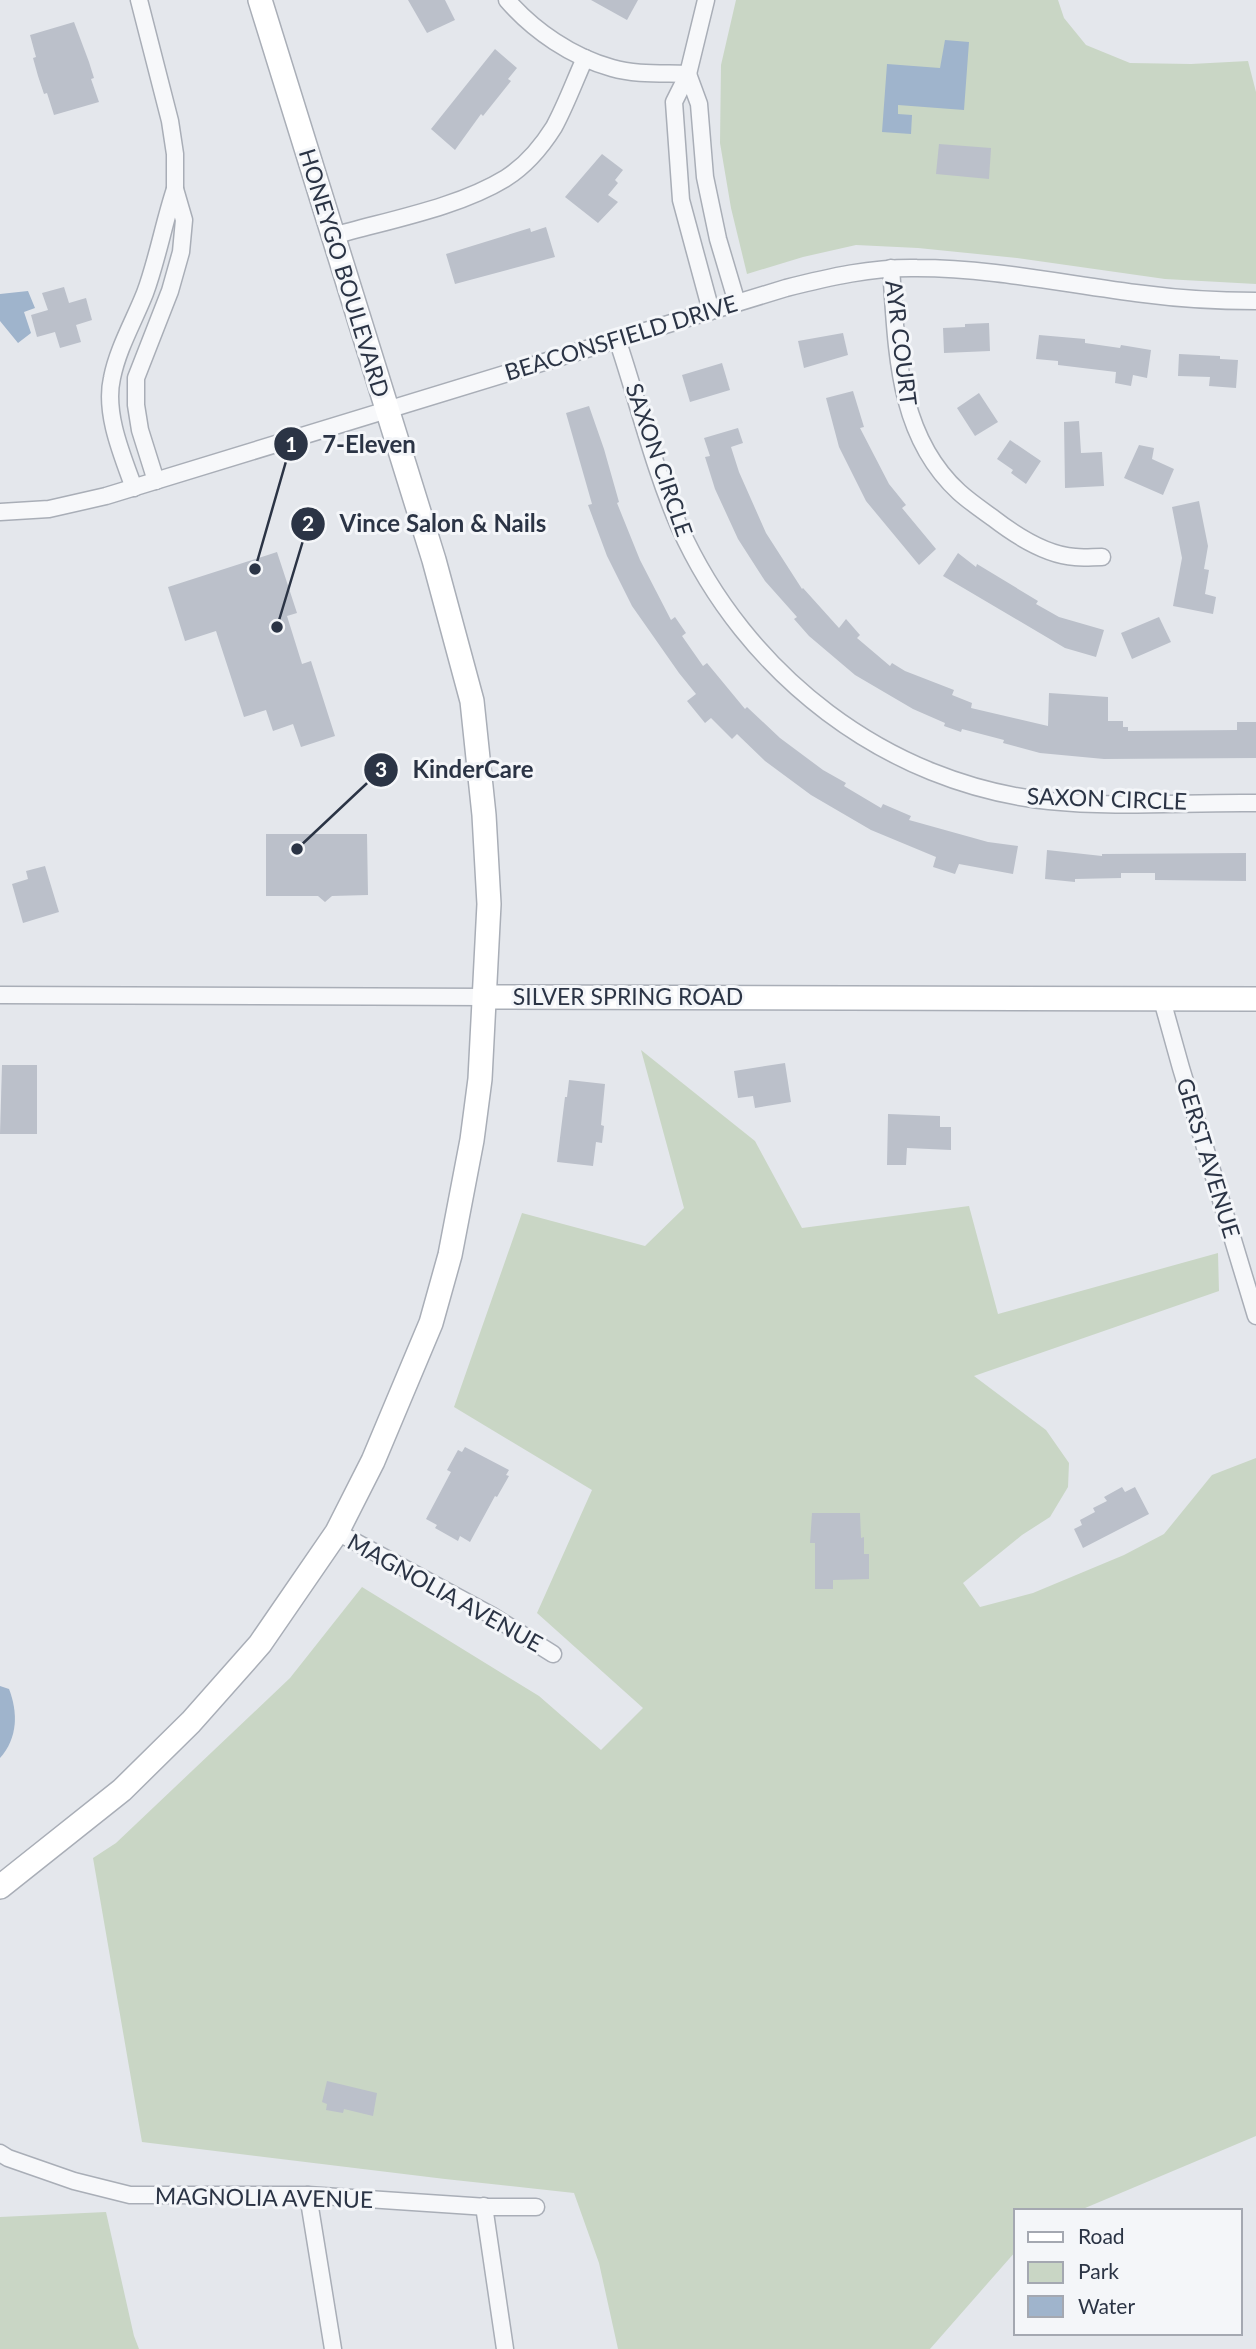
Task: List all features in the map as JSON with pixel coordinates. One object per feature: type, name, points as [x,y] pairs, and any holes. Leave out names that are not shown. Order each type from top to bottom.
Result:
[{"type":"main road","name":"HONEYGO BOULEVARD","points":[[0,1886],[122,1790],[191,1722],[260,1644],[337,1532],[373,1461],[431,1323],[450,1255],[472,1140],[480,1079],[489,904],[484,815],[472,701],[434,560],[260,0]]},
{"type":"main road","name":"SILVER SPRING ROAD","points":[[485,997],[1256,999]]},
{"type":"street","points":[[139,0],[170,121],[175,154],[175,189],[184,220],[181,252],[170,291],[136,378],[140,430],[156,481]]},
{"type":"street","points":[[507,0],[560,45],[585,58],[626,71],[688,74]]},
{"type":"street","points":[[706,0],[688,74],[674,102],[681,200],[711,311]]},
{"type":"street","points":[[333,236],[443,204],[506,178],[538,148],[554,126],[585,58]]},
{"type":"street","points":[[688,74],[699,104],[705,177],[718,239],[737,303]]},
{"type":"street","points":[[134,488],[115,429],[111,407],[111,380],[128,329],[145,291],[175,189]]},
{"type":"street","name":"BEACONSFIELD DRIVE","points":[[0,512],[49,509],[134,488],[823,279],[891,268],[953,269],[1154,295],[1256,301]]},
{"type":"street","name":"AYR COURT","points":[[891,268],[902,389],[913,424],[929,457],[960,493],[1006,527],[1056,554],[1075,557],[1102,556]]},
{"type":"street","name":"SAXON CIRCLE","points":[[618,339],[679,526],[722,605],[780,673],[831,715],[878,747],[919,766],[965,784],[1010,795],[1088,803],[1256,803]]},
{"type":"street","name":"SILVER SPRING ROAD","points":[[0,995],[485,997]]},
{"type":"street","name":"GERST AVENUE","points":[[1163,1000],[1256,1316]]},
{"type":"street","name":"MAGNOLIA AVENUE","points":[[337,1532],[491,1615],[553,1654]]},
{"type":"street","name":"MAGNOLIA AVENUE","points":[[0,2153],[74,2181],[130,2195],[308,2195],[536,2207]]},
{"type":"street","points":[[308,2195],[332,2349]]},
{"type":"street","points":[[484,2206],[505,2349]]},
{"type":"green space","points":[[736,0],[1058,0],[1064,18],[1086,45],[1130,63],[1248,61],[1256,92],[1256,284],[1165,279],[1017,258],[856,245],[747,274],[731,208],[720,143],[721,65]]},
{"type":"green space","points":[[641,1050],[755,1141],[802,1228],[969,1206],[998,1314],[1218,1253],[1219,1291],[974,1376],[1046,1430],[1069,1463],[1068,1487],[1050,1517],[1022,1535],[963,1583],[980,1607],[1033,1593],[1124,1555],[1164,1534],[1212,1475],[1256,1458],[1256,2136],[1083,2209],[1014,2209],[1014,2253],[930,2349],[618,2349],[599,2263],[574,2193],[142,2142],[93,1858],[116,1843],[290,1678],[362,1587],[539,1696],[601,1750],[643,1708],[537,1613],[592,1490],[454,1407],[522,1213],[645,1246],[684,1208]]},
{"type":"green space","points":[[106,2212],[139,2349],[0,2349],[0,2217]]},
{"type":"water","points":[[945,40],[969,42],[964,110],[898,105],[898,114],[912,115],[911,134],[882,132],[887,64],[940,68]]},
{"type":"water","points":[[28,291],[35,308],[24,312],[31,333],[18,343],[0,321],[0,294]]},
{"type":"water","points":[[0,1686],[9,1689],[15,1725],[10,1742],[0,1758]]},
{"type":"building","points":[[408,0],[445,0],[455,20],[427,33]]},
{"type":"building","points":[[591,0],[638,0],[627,20]]},
{"type":"building","points":[[74,22],[94,78],[91,79],[99,102],[54,115],[38,76],[30,35]]},
{"type":"building","points":[[495,49],[517,68],[508,79],[511,81],[483,116],[481,114],[455,150],[431,129]]},
{"type":"building","points":[[939,144],[991,148],[989,179],[936,174]]},
{"type":"building","points":[[602,154],[623,170],[615,180],[618,183],[608,195],[618,202],[598,223],[565,197]]},
{"type":"building","points":[[546,227],[555,257],[455,284],[446,254],[530,228],[531,232]]},
{"type":"building","points":[[64,287],[69,303],[86,298],[92,320],[76,325],[81,342],[60,348],[55,332],[37,337],[31,315],[48,310],[42,293]]},
{"type":"building","points":[[989,323],[990,351],[944,353],[943,328]]},
{"type":"building","points":[[843,333],[848,355],[804,368],[798,341]]},
{"type":"building","points":[[1039,335],[1085,339],[1085,343],[1151,350],[1147,378],[1133,375],[1131,386],[1115,383],[1116,372],[1058,365],[1058,361],[1036,359]]},
{"type":"building","points":[[1179,354],[1220,356],[1220,359],[1238,360],[1236,388],[1209,386],[1210,377],[1178,376]]},
{"type":"building","points":[[722,363],[730,390],[690,402],[682,375]]},
{"type":"building","points":[[853,391],[864,427],[860,428],[889,484],[906,505],[902,508],[936,549],[919,565],[866,501],[839,447],[826,398]]},
{"type":"building","points":[[979,393],[998,422],[975,436],[957,408]]},
{"type":"building","points":[[589,406],[604,449],[619,502],[617,503],[640,560],[671,620],[675,617],[686,633],[682,636],[703,666],[707,663],[745,709],[747,707],[780,738],[823,770],[846,783],[844,786],[881,808],[883,804],[911,816],[909,820],[988,842],[1018,846],[1013,874],[959,864],[955,874],[933,867],[936,857],[871,830],[811,795],[765,761],[737,734],[732,739],[711,718],[705,723],[687,701],[696,694],[632,606],[607,556],[588,505],[592,504],[566,413]]},
{"type":"building","points":[[1079,421],[1081,453],[1102,452],[1104,486],[1065,488],[1064,422]]},
{"type":"building","points":[[738,428],[743,443],[731,447],[766,533],[802,589],[839,628],[846,619],[860,635],[857,638],[890,666],[892,663],[905,671],[954,690],[952,695],[972,703],[971,708],[1048,726],[1049,693],[1108,697],[1108,721],[1123,721],[1123,727],[1128,727],[1128,731],[1237,730],[1237,722],[1256,722],[1256,758],[1104,759],[1040,753],[1003,743],[1004,740],[944,726],[945,723],[913,709],[855,675],[809,636],[794,619],[797,617],[765,581],[738,539],[715,489],[705,457],[710,456],[704,438]]},
{"type":"building","points":[[1010,440],[1041,461],[1026,484],[1011,473],[1013,470],[997,459]]},
{"type":"building","points":[[1139,445],[1154,448],[1152,459],[1174,469],[1163,495],[1124,478]]},
{"type":"building","points":[[1199,501],[1208,546],[1204,569],[1209,570],[1205,594],[1216,597],[1213,614],[1173,606],[1182,558],[1172,507]]},
{"type":"building","points":[[277,552],[297,613],[287,616],[302,664],[311,661],[335,736],[301,747],[293,724],[273,731],[266,710],[244,717],[216,631],[185,641],[168,587]]},
{"type":"building","points":[[958,553],[976,567],[977,564],[1038,601],[1036,604],[1059,617],[1104,630],[1096,657],[1065,648],[943,576]]},
{"type":"building","points":[[1159,617],[1171,642],[1132,659],[1121,633]]},
{"type":"building","points":[[266,834],[367,834],[368,895],[332,896],[325,902],[318,896],[266,896]]},
{"type":"building","points":[[1047,850],[1102,856],[1246,853],[1246,881],[1155,880],[1155,873],[1121,873],[1121,878],[1075,879],[1075,882],[1045,879]]},
{"type":"building","points":[[45,866],[59,912],[23,923],[12,884],[28,879],[26,871]]},
{"type":"building","points":[[785,1063],[791,1102],[755,1108],[753,1096],[738,1098],[734,1071]]},
{"type":"building","points":[[2,1065],[37,1065],[37,1134],[0,1134]]},
{"type":"building","points":[[569,1080],[605,1084],[602,1143],[596,1142],[593,1166],[557,1162]]},
{"type":"building","points":[[888,1114],[940,1116],[940,1127],[951,1127],[951,1150],[907,1148],[906,1165],[887,1165]]},
{"type":"building","points":[[465,1447],[509,1470],[506,1475],[509,1476],[470,1542],[460,1536],[458,1541],[435,1528],[437,1525],[426,1519],[451,1472],[447,1470],[458,1450],[462,1452]]},
{"type":"building","points":[[1122,1487],[1125,1492],[1135,1487],[1149,1514],[1083,1548],[1074,1529],[1082,1525],[1080,1520],[1095,1512],[1093,1508],[1107,1501],[1104,1497]]},
{"type":"building","points":[[812,1513],[860,1513],[864,1554],[869,1554],[869,1579],[833,1580],[833,1589],[815,1589],[815,1543],[810,1543]]},
{"type":"building","points":[[327,2081],[377,2093],[373,2116],[344,2109],[343,2113],[326,2110],[327,2104],[322,2102]]},
{"type":"place","name":"7-Eleven","points":[[255,569]]},
{"type":"place","name":"Vince Salon & Nails","points":[[277,627]]},
{"type":"place","name":"KinderCare","points":[[297,849]]}]
